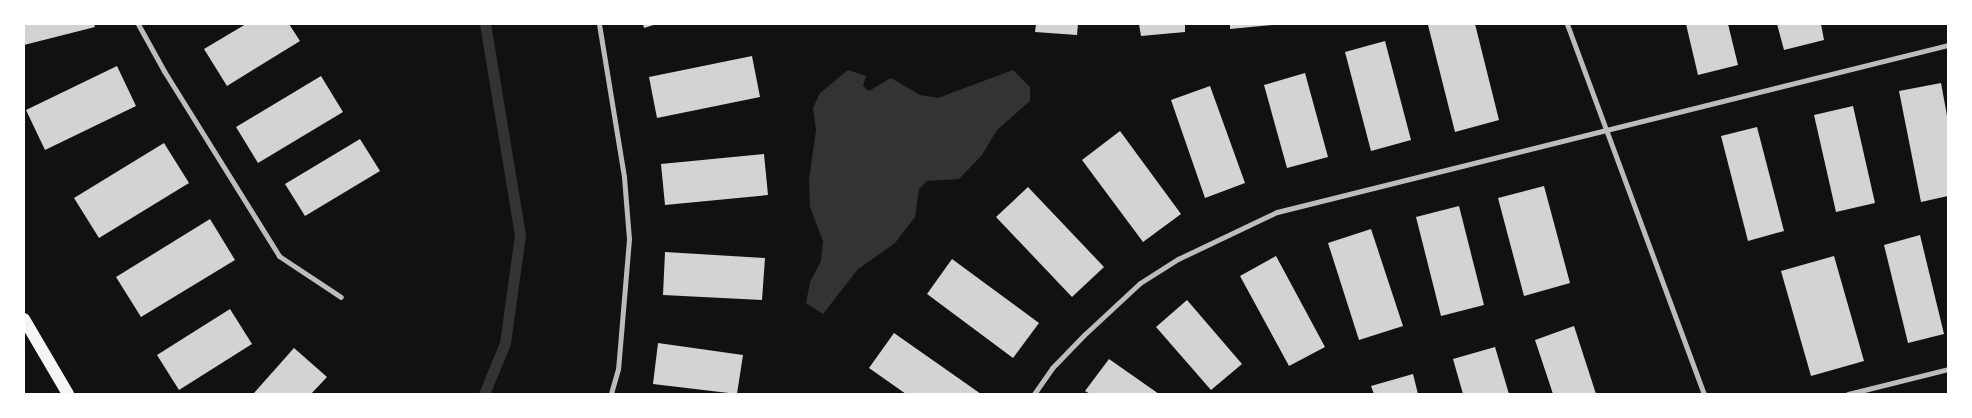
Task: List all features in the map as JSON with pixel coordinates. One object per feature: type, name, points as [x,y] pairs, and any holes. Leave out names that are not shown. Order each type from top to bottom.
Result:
[{"type":"main road","points":[[24,319],[68,394]]},
{"type":"street","points":[[138,24],[164,71],[279,256],[341,297]]},
{"type":"street","points":[[599,24],[624,177],[629,239],[618,369],[611,394]]},
{"type":"street","points":[[1567,24],[1704,394]]},
{"type":"street","points":[[1034,394],[1052,368],[1084,335],[1140,283],[1178,258],[1277,212],[1948,45]]},
{"type":"street","points":[[1848,394],[1948,369]]},
{"type":"shaded area","points":[[848,70],[866,76],[863,86],[869,91],[891,78],[920,95],[938,98],[1013,70],[1030,87],[1030,101],[997,130],[982,155],[959,179],[927,181],[919,189],[915,217],[895,243],[858,269],[823,314],[806,303],[810,282],[821,261],[823,241],[810,207],[809,180],[816,130],[813,108],[820,93]]},
{"type":"building","points":[[24,24],[94,24],[95,27],[24,45]]},
{"type":"building","points":[[246,24],[289,24],[300,41],[227,86],[204,49]]},
{"type":"building","points":[[643,24],[657,24],[644,28]]},
{"type":"building","points":[[1036,24],[1078,24],[1077,35],[1035,32]]},
{"type":"building","points":[[1139,24],[1185,24],[1185,32],[1141,36]]},
{"type":"building","points":[[1230,24],[1272,24],[1272,25],[1230,29]]},
{"type":"building","points":[[1475,24],[1499,120],[1455,132],[1428,25]]},
{"type":"building","points":[[1686,24],[1728,24],[1738,65],[1698,75]]},
{"type":"building","points":[[1777,24],[1821,24],[1824,40],[1784,50]]},
{"type":"building","points":[[1385,41],[1411,140],[1371,151],[1345,52]]},
{"type":"building","points":[[752,56],[760,97],[657,118],[649,77]]},
{"type":"building","points":[[117,66],[136,106],[45,150],[26,110]]},
{"type":"building","points":[[1305,73],[1328,157],[1287,168],[1264,85]]},
{"type":"building","points":[[321,76],[343,112],[258,163],[236,127]]},
{"type":"building","points":[[1941,83],[1948,121],[1948,196],[1921,202],[1899,91]]},
{"type":"building","points":[[1210,86],[1245,183],[1205,198],[1171,100]]},
{"type":"building","points":[[1853,106],[1875,203],[1836,212],[1814,115]]},
{"type":"building","points":[[1757,127],[1784,231],[1748,241],[1721,136]]},
{"type":"building","points":[[1120,131],[1181,214],[1143,242],[1082,160]]},
{"type":"building","points":[[360,139],[380,171],[305,216],[285,184]]},
{"type":"building","points":[[164,143],[189,183],[99,238],[74,198]]},
{"type":"building","points":[[764,154],[768,195],[665,205],[661,164]]},
{"type":"building","points":[[1544,186],[1570,283],[1524,296],[1498,198]]},
{"type":"building","points":[[1028,187],[1104,267],[1072,297],[996,217]]},
{"type":"building","points":[[1459,206],[1484,305],[1441,316],[1416,217]]},
{"type":"building","points":[[210,219],[235,260],[141,317],[116,277]]},
{"type":"building","points":[[1371,229],[1403,326],[1359,340],[1328,243]]},
{"type":"building","points":[[1920,235],[1944,334],[1908,343],[1884,245]]},
{"type":"building","points":[[665,252],[765,258],[762,300],[663,295]]},
{"type":"building","points":[[1276,256],[1325,347],[1289,366],[1240,276]]},
{"type":"building","points":[[1834,256],[1864,361],[1811,376],[1781,271]]},
{"type":"building","points":[[952,259],[1039,323],[1013,358],[927,294]]},
{"type":"building","points":[[1187,300],[1242,364],[1211,390],[1156,327]]},
{"type":"building","points":[[230,309],[252,344],[179,390],[157,355]]},
{"type":"building","points":[[1574,326],[1596,394],[1553,394],[1535,340]]},
{"type":"building","points":[[894,333],[981,394],[906,394],[869,368]]},
{"type":"building","points":[[658,343],[743,355],[737,394],[653,384]]},
{"type":"building","points":[[1495,347],[1509,394],[1463,394],[1453,359]]},
{"type":"building","points":[[294,348],[327,377],[311,394],[253,394]]},
{"type":"building","points":[[1109,359],[1159,394],[1090,394],[1085,391]]},
{"type":"building","points":[[1413,374],[1418,394],[1374,394],[1371,386]]},
{"type":"waterway","points":[[484,394],[505,343],[520,235],[485,24]]}]
